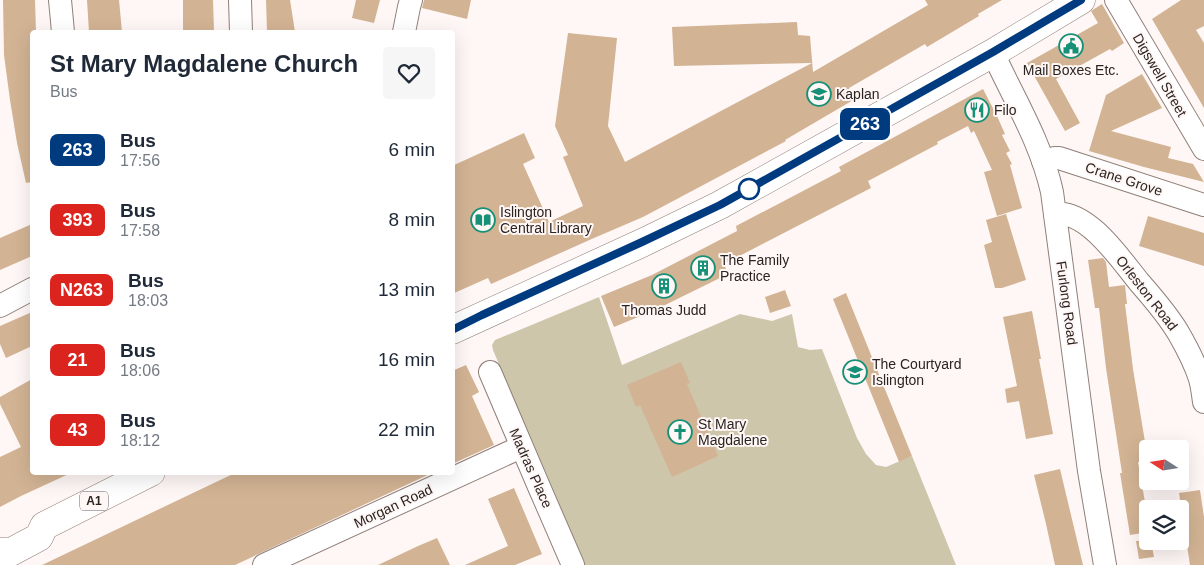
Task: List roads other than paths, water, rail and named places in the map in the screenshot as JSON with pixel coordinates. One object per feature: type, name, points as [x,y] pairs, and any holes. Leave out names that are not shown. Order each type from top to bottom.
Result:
[{"type":"highway","points":[[455,328],[720,205],[993,52],[1081,0]]},
{"type":"highway","name":"A1","points":[[0,538],[28,522],[44,526],[145,475]]},
{"type":"highway","name":"A1","points":[[0,552],[11,552],[40,537],[44,526]]},
{"type":"street","points":[[60,0],[63,30]]},
{"type":"street","points":[[240,0],[241,30]]},
{"type":"street","points":[[404,30],[411,0]]},
{"type":"street","name":"Digswell Street","points":[[1116,0],[1204,149]]},
{"type":"street","name":"Furlong Road","points":[[993,52],[1032,134],[1043,161],[1052,192],[1089,471],[1105,565]]},
{"type":"street","name":"Crane Grove","points":[[1043,161],[1059,158],[1204,205]]},
{"type":"street","name":"Orleston Road","points":[[1055,214],[1065,214],[1094,230],[1121,259],[1164,313],[1178,332],[1194,365],[1200,379],[1204,402]]},
{"type":"street","points":[[0,306],[30,290]]},
{"type":"street","name":"Madras Place","points":[[490,372],[556,524],[569,564]]},
{"type":"street","name":"Morgan Road","points":[[264,565],[521,447]]},
{"type":"place","name":"Mail Boxes Etc.","points":[[1071,46]]},
{"type":"place","name":"Kaplan","points":[[819,94]]},
{"type":"place","name":"Filo","points":[[977,110]]},
{"type":"place","name":"Islington Central Library","points":[[483,220]]},
{"type":"place","name":"The Family Practice","points":[[703,268]]},
{"type":"place","name":"Thomas Judd","points":[[664,286]]},
{"type":"place","name":"The Courtyard Islington","points":[[855,372]]},
{"type":"place","name":"St Mary Magdalene","points":[[680,432]]}]
